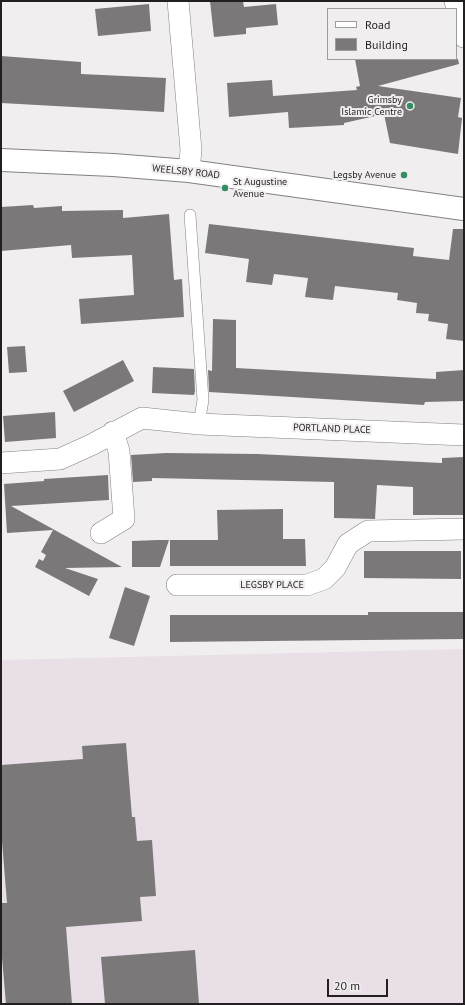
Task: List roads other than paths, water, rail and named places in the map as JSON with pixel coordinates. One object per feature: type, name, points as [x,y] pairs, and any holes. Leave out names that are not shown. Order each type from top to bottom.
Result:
[{"type":"highway","name":"WEELSBY ROAD","points":[[1,160],[113,165],[189,171],[464,209]]},
{"type":"street","points":[[178,1],[191,150],[189,171]]},
{"type":"street","points":[[457,9],[464,37]]},
{"type":"street","name":"PORTLAND PLACE","points":[[1,463],[60,458],[92,445],[113,432],[142,418],[199,424],[464,435]]},
{"type":"street","points":[[101,532],[124,518],[119,451],[113,432]]},
{"type":"street","name":"LEGSBY PLACE","points":[[177,585],[307,585],[324,579],[334,568],[348,544],[368,531],[464,529]]},
{"type":"lane","points":[[190,215],[202,400],[199,424]]},
{"type":"place","name":"Grimsby Islamic Centre","points":[[410,106]]},
{"type":"place","name":"Legsby Avenue","points":[[404,175]]},
{"type":"place","name":"St Augustine Avenue","points":[[225,188]]}]
